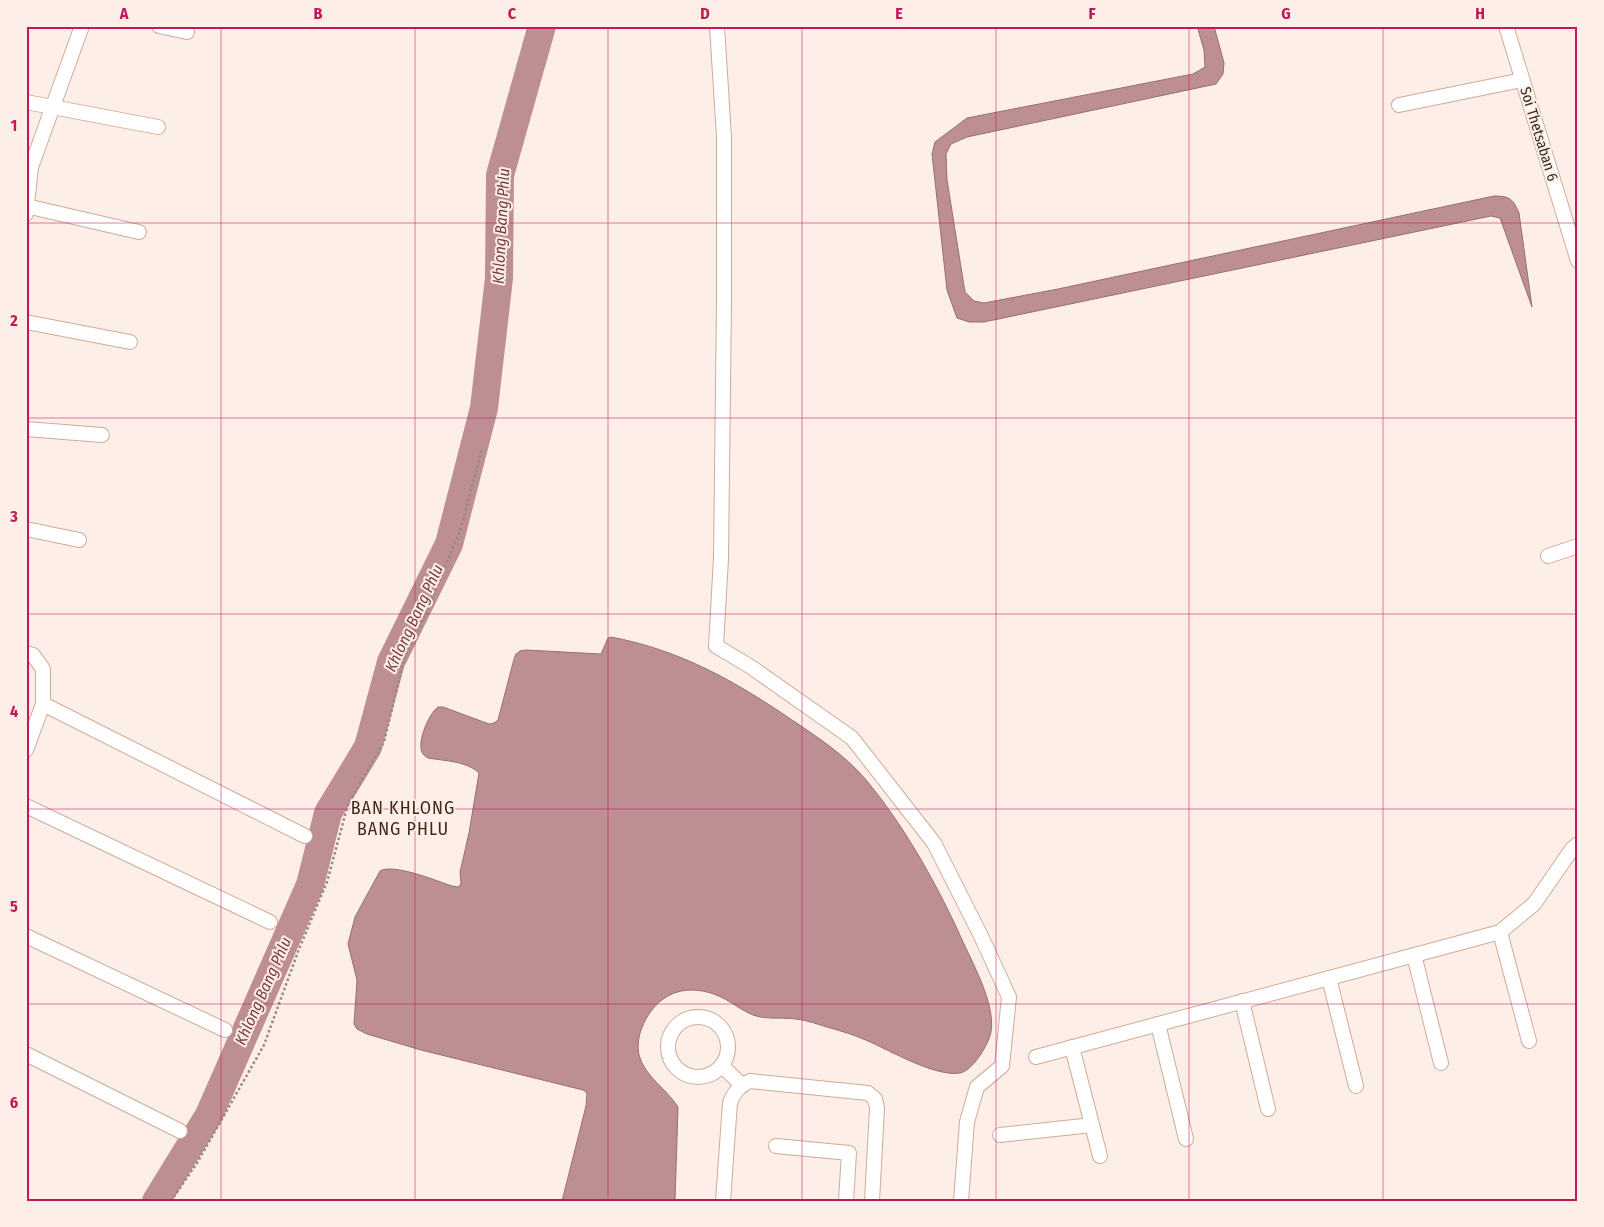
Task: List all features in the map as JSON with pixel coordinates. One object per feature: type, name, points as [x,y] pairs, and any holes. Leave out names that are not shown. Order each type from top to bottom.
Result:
[{"type":"street","points":[[82,26],[31,167],[26,209],[139,232]]},
{"type":"street","points":[[159,26],[187,32]]},
{"type":"street","points":[[717,26],[724,137],[724,299],[721,558],[716,646],[751,667],[852,738],[934,842],[1009,997],[1002,1066],[977,1087],[967,1122],[961,1201]]},
{"type":"street","name":"Soi Thetsaban 6","points":[[1506,26],[1575,241],[1578,261]]},
{"type":"street","points":[[1399,106],[1522,80]]},
{"type":"street","points":[[26,102],[158,127]]},
{"type":"street","points":[[26,322],[130,342]]},
{"type":"street","points":[[26,428],[102,435]]},
{"type":"street","points":[[26,529],[79,540]]},
{"type":"street","points":[[1548,556],[1578,546]]},
{"type":"street","points":[[26,653],[33,655],[43,669],[43,704],[26,750]]},
{"type":"street","points":[[43,704],[305,836]]},
{"type":"street","points":[[26,806],[270,922]]},
{"type":"street","points":[[1036,1057],[1500,932],[1534,904],[1572,849],[1578,844]]},
{"type":"street","points":[[1500,932],[1529,1041]]},
{"type":"street","points":[[26,936],[225,1030]]},
{"type":"street","points":[[1414,955],[1441,1063]]},
{"type":"street","points":[[1329,978],[1356,1086]]},
{"type":"street","points":[[1242,1001],[1268,1109]]},
{"type":"street","points":[[706,1017],[720,1026],[726,1033],[729,1050],[722,1066],[708,1076],[690,1077],[676,1068],[670,1061],[667,1044],[669,1035],[680,1022],[688,1018],[706,1017]]},
{"type":"street","points":[[1158,1024],[1186,1138]]},
{"type":"street","points":[[1072,1047],[1100,1156]]},
{"type":"street","points":[[26,1054],[180,1131]]},
{"type":"street","points":[[722,1066],[742,1084]]},
{"type":"street","points":[[723,1201],[730,1103],[734,1093],[742,1084],[750,1081],[868,1093],[875,1099],[877,1108],[872,1201]]},
{"type":"street","points":[[1000,1135],[1092,1125]]},
{"type":"street","points":[[776,1146],[849,1153],[846,1201]]},
{"type":"path","points":[[171,1201],[197,1163],[264,1045],[299,949],[327,882],[348,804],[384,742],[404,659],[423,620],[460,530],[482,449]]},
{"type":"shaded area","points":[[1197,26],[1214,26],[1224,63],[1223,74],[1216,84],[967,137],[951,144],[946,154],[947,180],[965,292],[974,301],[984,303],[1058,289],[1494,196],[1510,199],[1515,204],[1519,213],[1532,307],[1500,218],[1491,216],[984,322],[969,322],[957,318],[947,290],[932,154],[935,142],[967,118],[1193,74],[1205,67],[1204,50]]},
{"type":"shaded area","points":[[611,637],[660,650],[728,680],[771,706],[832,748],[859,772],[895,818],[933,880],[979,977],[991,1014],[992,1026],[990,1036],[978,1058],[965,1071],[950,1073],[926,1067],[858,1037],[812,1022],[753,1015],[725,999],[703,991],[683,991],[673,993],[664,998],[649,1014],[644,1024],[640,1034],[638,1050],[646,1070],[678,1107],[675,1201],[562,1201],[586,1106],[587,1093],[583,1090],[421,1050],[367,1034],[357,1029],[354,1024],[357,980],[348,944],[355,917],[380,871],[395,869],[405,871],[452,886],[459,887],[461,883],[460,872],[479,773],[462,764],[428,758],[424,755],[421,747],[422,735],[431,715],[438,707],[443,707],[489,724],[494,723],[498,720],[514,659],[520,651],[601,654],[608,638]]},
{"type":"waterway","name":"Khlong Bang Phlu","points":[[156,1201],[209,1115],[310,885],[328,813],[368,747],[391,662],[449,544],[484,408],[499,278],[500,175],[542,26]]},
{"type":"district","name":"BAN KHLONG BANG PHLU","points":[[403,818]]}]
